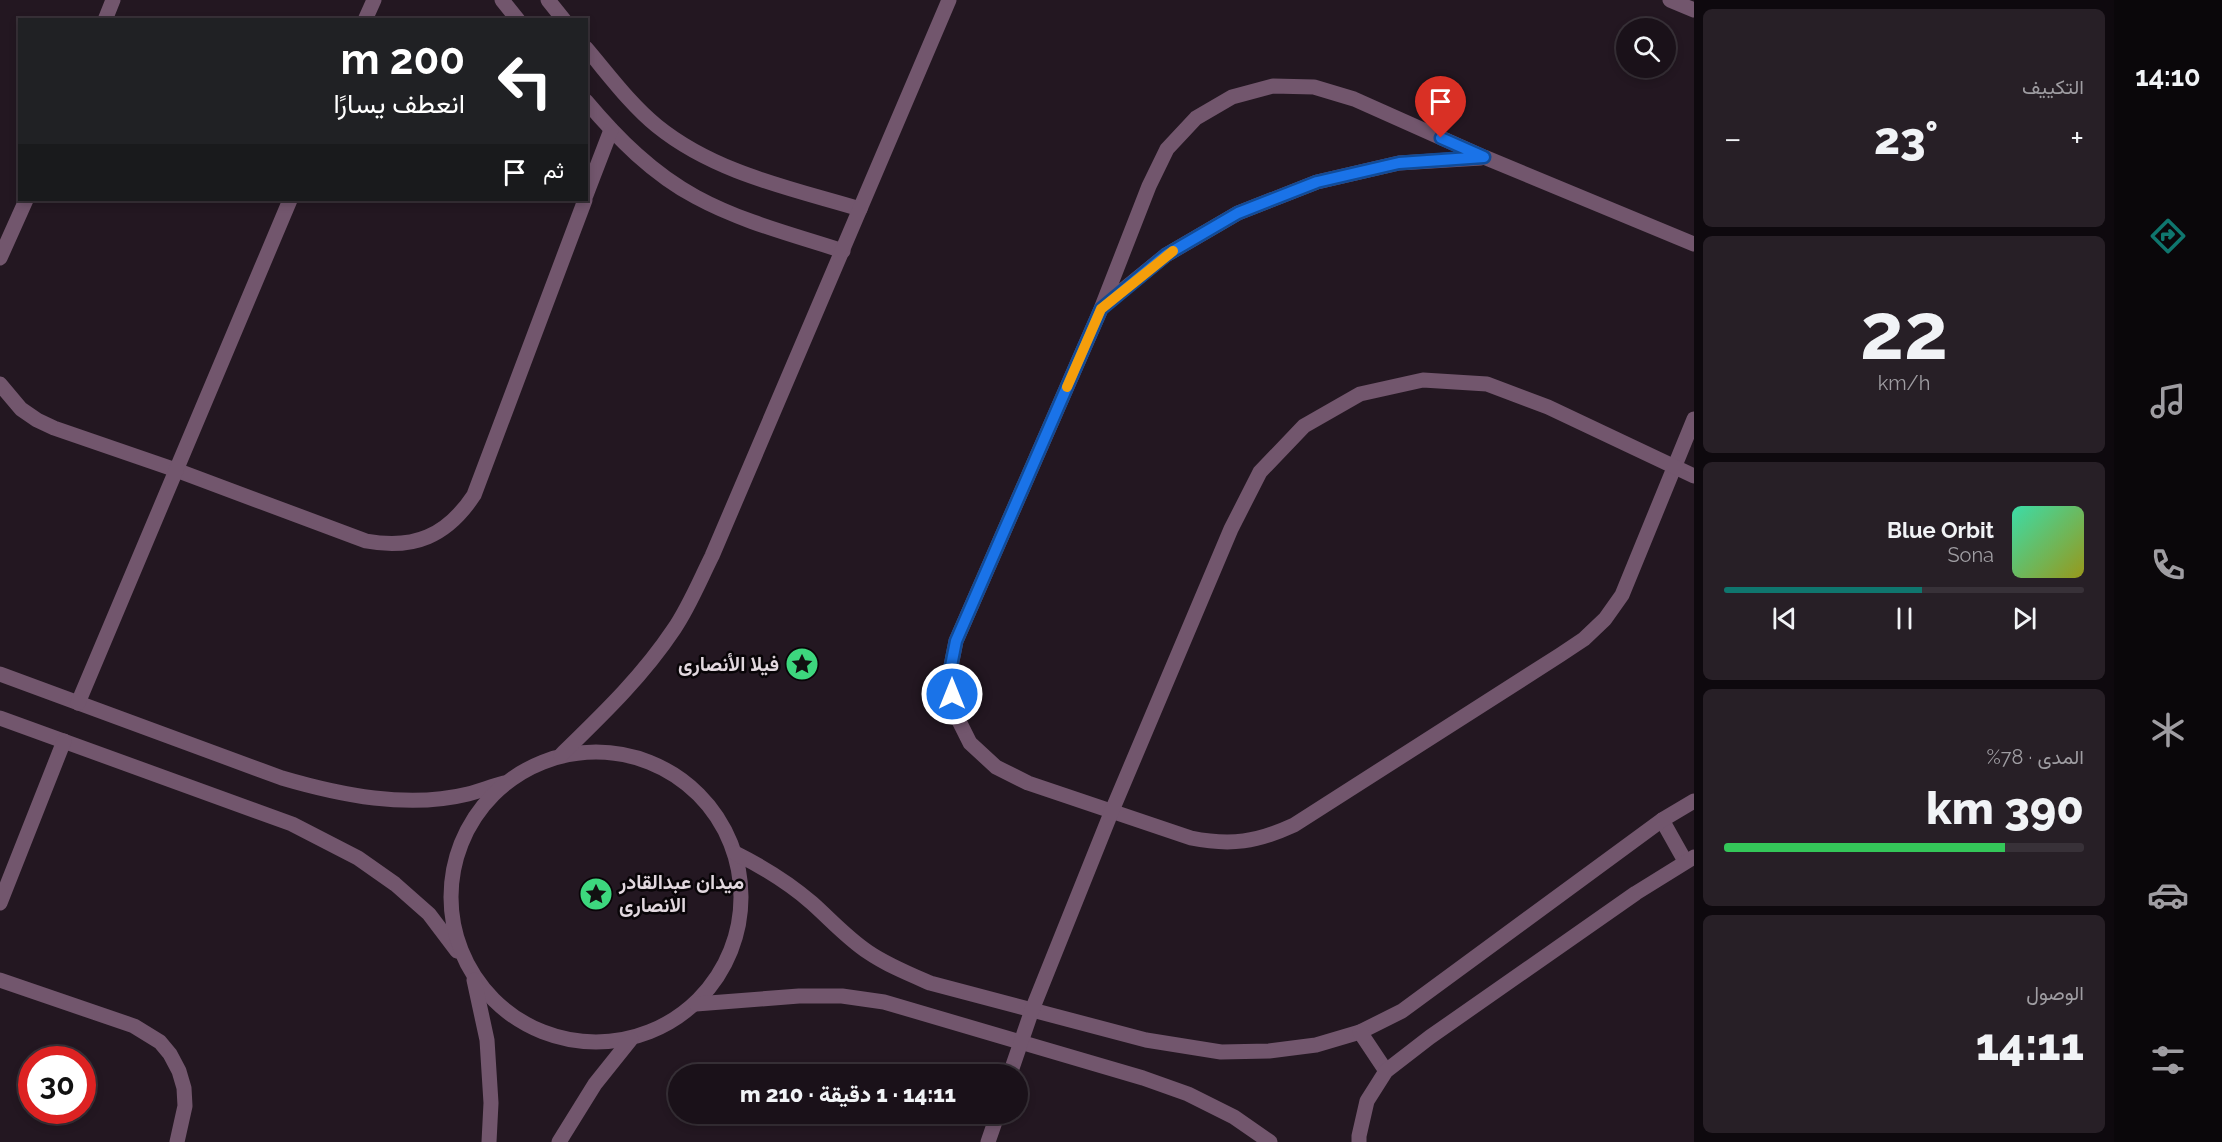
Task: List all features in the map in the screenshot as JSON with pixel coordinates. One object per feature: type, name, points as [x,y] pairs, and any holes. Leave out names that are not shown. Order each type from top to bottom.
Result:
[{"type":"street","points":[[106,18],[113,0]]},
{"type":"street","points":[[367,18],[374,0]]},
{"type":"street","points":[[502,0],[516,18]]},
{"type":"street","points":[[548,0],[562,18]]},
{"type":"street","points":[[561,755],[621,696],[650,662],[675,626],[712,556],[949,0]]},
{"type":"street","points":[[1670,0],[1694,10]]},
{"type":"street","points":[[588,50],[633,105],[682,145],[739,172],[860,209]]},
{"type":"street","points":[[1694,244],[1484,157],[1354,99],[1314,87],[1273,86],[1232,97],[1197,118],[1167,149],[1149,186],[1101,309],[956,641],[949,676],[954,711],[970,743],[996,767],[1028,783],[1111,813],[1191,838],[1217,843],[1244,842],[1270,837],[1294,825],[1584,639],[1622,595],[1694,419]]},
{"type":"street","points":[[588,103],[637,156],[665,178],[696,197],[728,213],[843,251]]},
{"type":"street","points":[[588,190],[611,130]]},
{"type":"street","points":[[1101,309],[1166,255],[1238,213],[1317,182],[1389,165],[1484,157]]},
{"type":"street","points":[[0,258],[26,201]]},
{"type":"street","points":[[78,703],[290,201]]},
{"type":"street","points":[[0,384],[21,409],[45,424],[72,436],[176,470],[366,541],[402,544],[420,540],[444,528],[464,510],[474,495],[585,201]]},
{"type":"street","points":[[1014,1064],[1032,1010],[1111,813],[1231,529],[1260,472],[1304,426],[1360,394],[1423,380],[1487,384],[1548,407],[1694,476]]},
{"type":"street","points":[[0,674],[282,778],[322,790],[398,799],[432,799],[467,794],[504,783]]},
{"type":"street","points":[[0,718],[292,824],[358,858],[395,884],[429,914],[460,954],[474,977],[497,1004],[526,1025],[559,1038],[595,1043],[630,1039],[654,1031],[676,1019],[696,1004],[722,972],[737,934],[742,893],[735,853],[729,838],[708,803],[677,776],[641,758],[601,751],[561,755],[523,769],[504,783],[468,825],[453,862],[449,902],[460,954]]},
{"type":"street","points":[[0,903],[64,741]]},
{"type":"street","points":[[735,853],[789,884],[867,952],[897,969],[930,983],[1146,1040],[1221,1052],[1269,1051],[1316,1045],[1360,1032],[1402,1011],[1662,820],[1694,801]]},
{"type":"street","points":[[1359,1142],[1367,1101],[1386,1071],[1430,1037],[1689,859],[1662,820]]},
{"type":"street","points":[[474,977],[487,1040],[491,1103],[489,1142]]},
{"type":"street","points":[[0,980],[135,1026],[160,1042],[179,1071],[184,1088],[185,1106],[177,1142]]},
{"type":"street","points":[[696,1004],[799,996],[842,996],[884,1002],[1143,1078],[1188,1094],[1234,1117],[1270,1142]]},
{"type":"street","points":[[1360,1032],[1386,1071]]},
{"type":"street","points":[[559,1142],[596,1084],[630,1039]]},
{"type":"street","points":[[988,1142],[994,1124]]},
{"type":"slow traffic","points":[[1067,387],[1101,309],[1173,251]]},
{"type":"place","name":"فيلا الأنصارى","points":[[802,664]]},
{"type":"place","name":"ميدان عبدالقادر الانصارى","points":[[596,894]]},
{"type":"route","points":[[952,694],[949,676],[956,641],[1101,309],[1166,255],[1238,213],[1317,182],[1399,163],[1484,157],[1441,138]]}]
